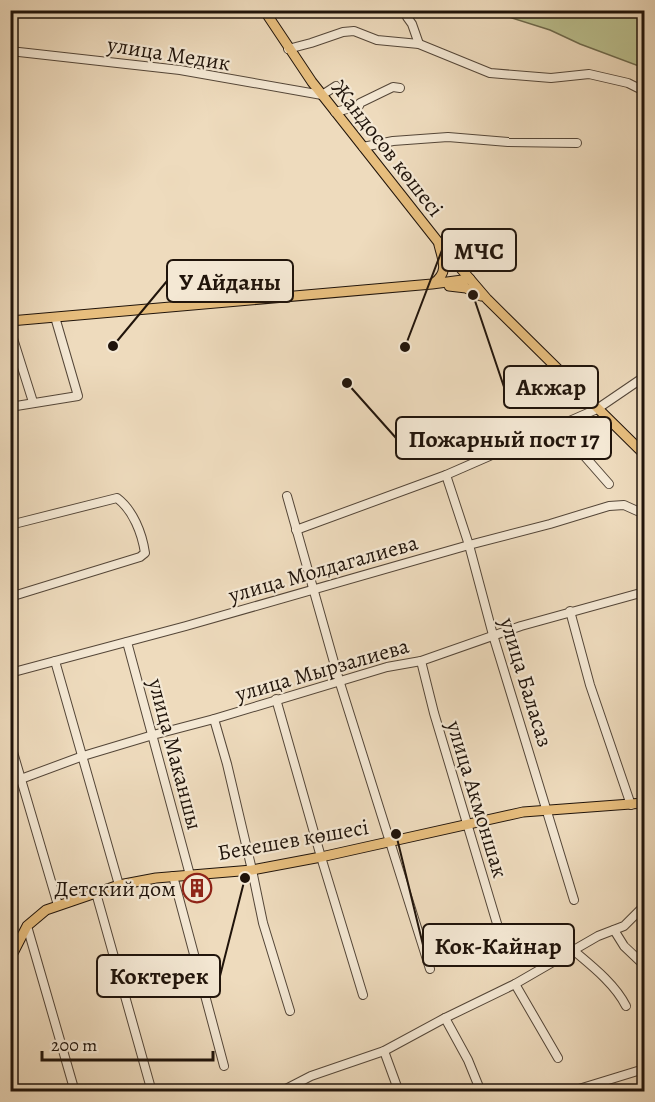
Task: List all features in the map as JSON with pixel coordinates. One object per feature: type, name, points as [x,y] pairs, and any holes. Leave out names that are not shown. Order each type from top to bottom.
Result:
[{"type":"main road","name":"Жандосов көшесі","points":[[264,10],[288,49],[335,112],[439,243],[487,299],[645,454]]},
{"type":"main road","points":[[432,284],[441,278],[445,266],[439,243]]},
{"type":"main road","points":[[10,321],[470,279]]},
{"type":"main road","points":[[432,284],[466,288],[487,299]]},
{"type":"main road","name":"Бекешев көшесі","points":[[10,958],[27,926],[46,910],[119,885],[173,876],[252,870],[391,843],[467,823],[523,812],[645,803]]},
{"type":"street","points":[[407,17],[419,44]]},
{"type":"street","points":[[288,49],[354,31],[377,40],[419,44],[490,72],[551,78],[589,74],[628,83],[645,91]]},
{"type":"street","name":"улица Медик","points":[[10,51],[188,72],[322,95]]},
{"type":"street","points":[[322,95],[336,87]]},
{"type":"street","points":[[335,112],[359,106],[360,103],[393,87],[400,88]]},
{"type":"street","points":[[363,147],[393,141],[448,137],[577,142]]},
{"type":"street","points":[[10,407],[78,396],[55,317]]},
{"type":"street","points":[[10,328],[33,402]]},
{"type":"street","points":[[296,530],[447,475],[597,409],[645,377]]},
{"type":"street","points":[[558,426],[609,484]]},
{"type":"street","name":"улица Баласаз","points":[[447,475],[574,900]]},
{"type":"street","points":[[287,496],[339,680],[430,969]]},
{"type":"street","points":[[10,525],[117,498],[134,519],[145,553],[140,557],[10,597]]},
{"type":"street","name":"улица Молдагалиева","points":[[10,673],[617,504],[645,514]]},
{"type":"street","points":[[642,593],[645,604]]},
{"type":"street","name":"улица Мырзалиева","points":[[10,783],[83,756],[214,719],[339,680],[387,667],[422,661],[493,635],[570,611],[642,593]]},
{"type":"street","points":[[570,611],[590,685],[631,805]]},
{"type":"street","name":"улица Маканшы","points":[[126,642],[190,875]]},
{"type":"street","points":[[55,661],[119,885]]},
{"type":"street","name":"улица Акмоншак","points":[[422,661],[434,713],[504,947]]},
{"type":"street","points":[[276,699],[363,995]]},
{"type":"street","points":[[214,719],[227,764],[263,923],[290,1011]]},
{"type":"street","points":[[10,742],[58,905]]},
{"type":"street","points":[[173,876],[224,1066]]},
{"type":"street","points":[[96,893],[152,1092]]},
{"type":"street","points":[[280,1092],[311,1076],[384,1051],[515,984],[573,950],[624,926],[645,906]]},
{"type":"street","points":[[27,926],[75,1092]]},
{"type":"street","points":[[614,930],[624,946],[645,965]]},
{"type":"street","points":[[573,950],[592,965],[622,997],[626,1006]]},
{"type":"street","points":[[515,984],[558,1058]]},
{"type":"street","points":[[445,1018],[468,1060],[481,1092]]},
{"type":"street","points":[[384,1051],[399,1092]]},
{"type":"street","points":[[569,1092],[645,1069]]},
{"type":"green space","points":[[490,11],[644,11],[644,68],[550,30]]},
{"type":"place","name":"Акжар","points":[[473,295]]},
{"type":"place","name":"У Айданы","points":[[113,346]]},
{"type":"place","name":"МЧС","points":[[405,347]]},
{"type":"place","name":"Пожарный пост 17","points":[[347,383]]},
{"type":"place","name":"Кок-Кайнар","points":[[396,834]]},
{"type":"place","name":"Коктерек","points":[[245,878]]},
{"type":"place","name":"Детский дом","points":[[197,888]]}]
